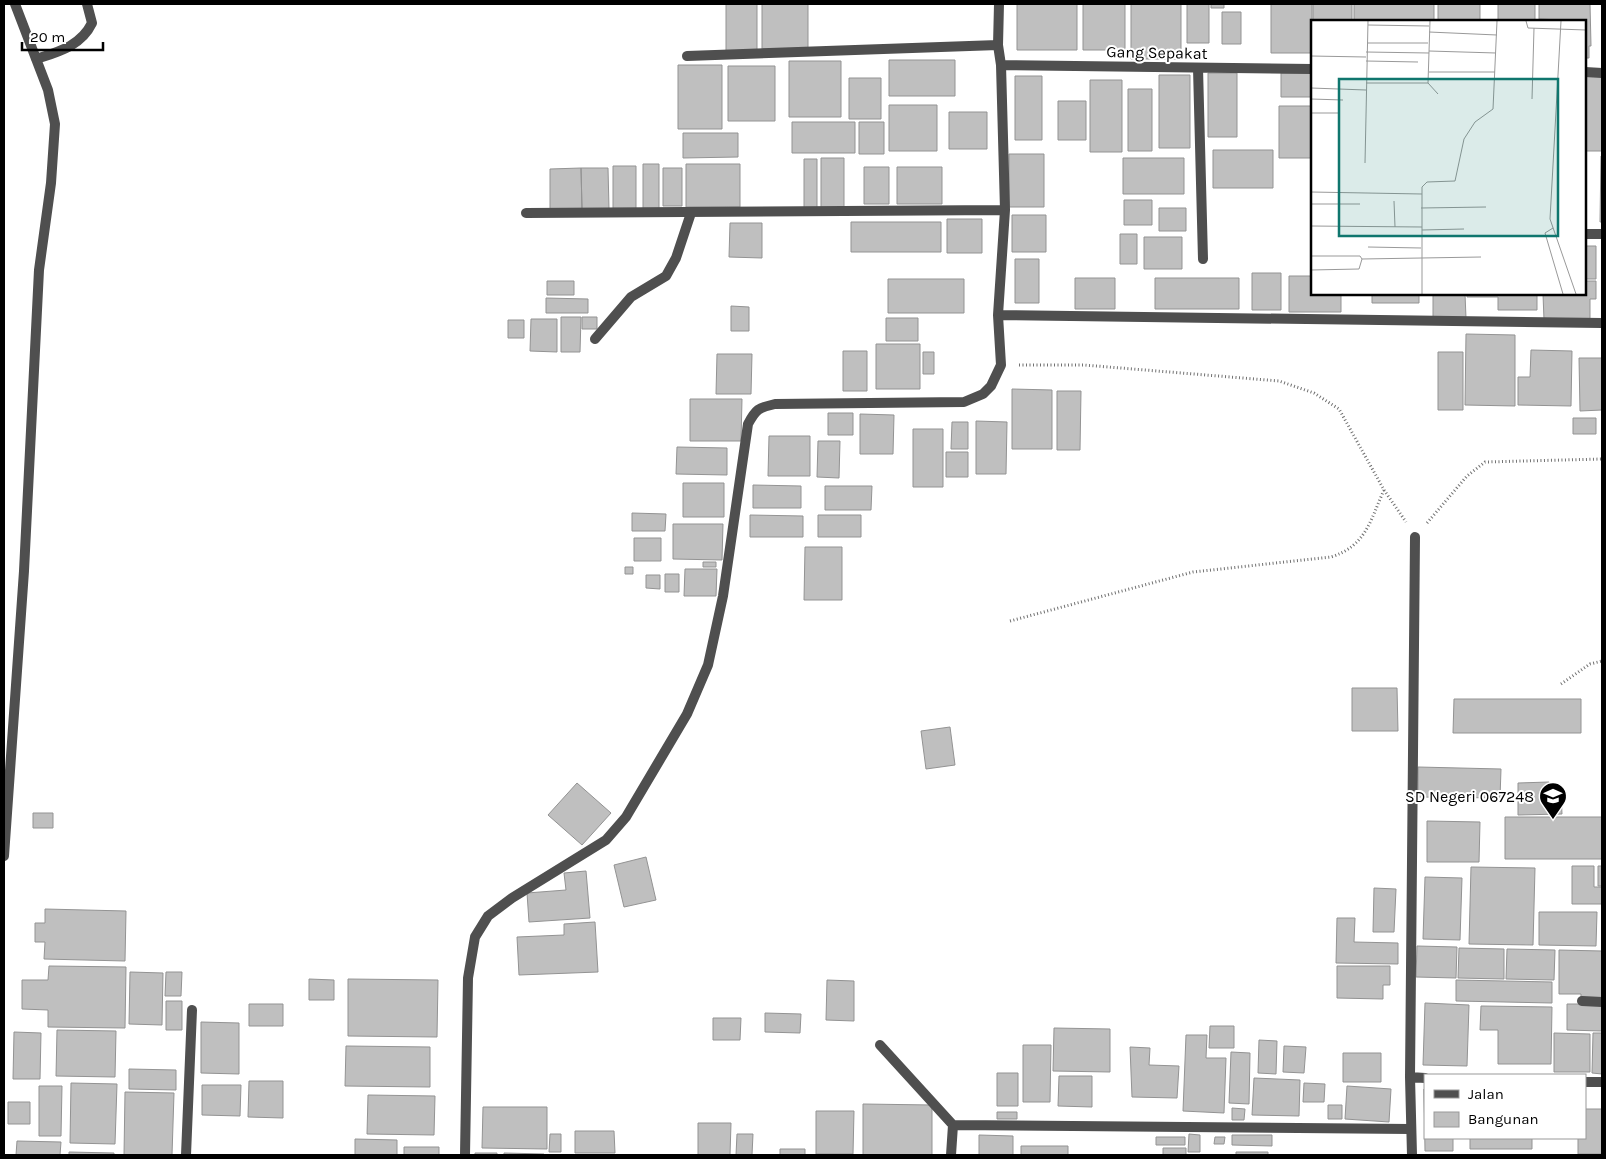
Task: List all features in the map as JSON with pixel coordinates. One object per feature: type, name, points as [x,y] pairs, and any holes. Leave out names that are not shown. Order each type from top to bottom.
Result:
[{"type":"street","points":[[4,856],[24,570],[39,270],[51,184],[55,124],[48,90],[16,4]]},
{"type":"street","points":[[36,59],[59,52],[78,42],[88,32],[92,24],[87,4]]},
{"type":"street","points":[[465,1155],[468,978],[475,938],[488,916],[512,898],[606,840],[626,817],[687,714],[708,665],[723,596],[748,424],[752,416],[758,409],[774,404],[964,402],[983,394],[990,386],[1001,365],[998,315],[1005,210],[1001,66],[998,45],[999,4]]},
{"type":"street","points":[[687,56],[998,45]]},
{"type":"street","name":"Gang Sepakat","points":[[1001,66],[1311,69]]},
{"type":"street","points":[[1198,68],[1203,259]]},
{"type":"street","points":[[1586,72],[1602,73]]},
{"type":"street","points":[[526,213],[1005,210]]},
{"type":"street","points":[[595,339],[631,297],[666,276],[676,258],[691,212]]},
{"type":"street","points":[[1586,234],[1602,234]]},
{"type":"street","points":[[998,315],[1602,323]]},
{"type":"street","points":[[1412,1155],[1410,1077],[1415,537]]},
{"type":"street","points":[[1582,1001],[1602,1002]]},
{"type":"street","points":[[186,1155],[192,1010]]},
{"type":"street","points":[[880,1045],[953,1125],[951,1155]]},
{"type":"street","points":[[1410,1077],[1424,1078]]},
{"type":"street","points":[[1586,1082],[1602,1082]]},
{"type":"street","points":[[953,1125],[1410,1129]]},
{"type":"path","points":[[1001,365],[1084,365],[1279,381],[1314,393],[1338,409],[1384,490],[1415,537],[1467,476],[1485,462],[1602,459]]},
{"type":"path","points":[[1010,622],[1193,572],[1331,557],[1345,553],[1362,538],[1384,490]]},
{"type":"path","points":[[1561,684],[1590,664],[1602,661]]},
{"type":"building","points":[[726,4],[757,4],[757,51],[726,51]]},
{"type":"building","points":[[762,4],[808,4],[808,49],[762,49]]},
{"type":"building","points":[[1017,4],[1077,4],[1077,50],[1017,50]]},
{"type":"building","points":[[1083,4],[1125,4],[1125,50],[1083,50]]},
{"type":"building","points":[[1131,4],[1181,4],[1181,59],[1131,59]]},
{"type":"building","points":[[1187,4],[1209,4],[1209,43],[1187,43]]},
{"type":"building","points":[[1211,4],[1224,4],[1224,8],[1211,8]]},
{"type":"building","points":[[1271,4],[1312,4],[1311,53],[1271,53]]},
{"type":"building","points":[[1313,4],[1352,4],[1352,20],[1313,20]]},
{"type":"building","points":[[1354,4],[1434,4],[1434,20],[1354,20]]},
{"type":"building","points":[[1438,4],[1480,4],[1480,20],[1438,20]]},
{"type":"building","points":[[1498,4],[1535,4],[1535,20],[1498,20]]},
{"type":"building","points":[[1539,4],[1590,4],[1591,46],[1589,46],[1589,58],[1586,58],[1586,20],[1539,19]]},
{"type":"building","points":[[1222,12],[1241,12],[1241,44],[1222,44]]},
{"type":"building","points":[[889,60],[955,60],[955,96],[889,96]]},
{"type":"building","points":[[789,61],[841,61],[841,117],[789,117]]},
{"type":"building","points":[[678,65],[722,65],[722,129],[678,129]]},
{"type":"building","points":[[728,66],[775,66],[775,121],[728,121]]},
{"type":"building","points":[[1208,73],[1237,73],[1237,137],[1208,137]]},
{"type":"building","points":[[1281,73],[1311,73],[1311,97],[1281,97]]},
{"type":"building","points":[[1159,75],[1190,75],[1190,148],[1159,148]]},
{"type":"building","points":[[1586,75],[1602,76],[1602,151],[1586,151]]},
{"type":"building","points":[[1015,76],[1042,76],[1042,140],[1015,140]]},
{"type":"building","points":[[849,78],[881,78],[881,119],[849,119]]},
{"type":"building","points":[[1090,80],[1122,80],[1122,152],[1090,152]]},
{"type":"building","points":[[1128,89],[1152,89],[1152,151],[1128,151]]},
{"type":"building","points":[[1058,101],[1086,101],[1086,140],[1058,140]]},
{"type":"building","points":[[889,105],[937,105],[937,151],[889,151]]},
{"type":"building","points":[[1279,106],[1311,106],[1311,158],[1279,158]]},
{"type":"building","points":[[949,112],[987,112],[987,149],[949,149]]},
{"type":"building","points":[[792,122],[855,122],[855,153],[792,153]]},
{"type":"building","points":[[859,122],[884,122],[884,154],[859,154]]},
{"type":"building","points":[[683,133],[738,133],[738,157],[683,158]]},
{"type":"building","points":[[1213,150],[1273,150],[1273,188],[1213,188]]},
{"type":"building","points":[[1009,154],[1044,154],[1044,207],[1009,207]]},
{"type":"building","points":[[1601,156],[1602,222],[1600,222]]},
{"type":"building","points":[[821,158],[844,158],[844,209],[821,209]]},
{"type":"building","points":[[1123,158],[1184,158],[1184,194],[1123,194]]},
{"type":"building","points":[[804,159],[817,159],[817,210],[804,210]]},
{"type":"building","points":[[643,164],[659,164],[659,209],[643,209]]},
{"type":"building","points":[[686,164],[740,164],[740,207],[686,207]]},
{"type":"building","points":[[613,166],[636,166],[636,209],[613,209]]},
{"type":"building","points":[[864,167],[889,167],[889,204],[864,204]]},
{"type":"building","points":[[897,167],[942,167],[942,204],[897,204]]},
{"type":"building","points":[[581,168],[582,209],[550,210],[550,169]]},
{"type":"building","points":[[581,168],[608,168],[609,209],[582,209]]},
{"type":"building","points":[[663,168],[682,168],[682,206],[663,206]]},
{"type":"building","points":[[1124,200],[1152,200],[1152,225],[1124,225]]},
{"type":"building","points":[[1159,208],[1186,208],[1186,231],[1159,231]]},
{"type":"building","points":[[1012,215],[1046,215],[1046,252],[1012,252]]},
{"type":"building","points":[[947,219],[982,219],[982,253],[947,253]]},
{"type":"building","points":[[851,222],[941,222],[941,252],[851,252]]},
{"type":"building","points":[[730,223],[762,223],[762,258],[729,257]]},
{"type":"building","points":[[1120,234],[1137,234],[1137,264],[1120,264]]},
{"type":"building","points":[[1144,237],[1182,237],[1182,269],[1144,269]]},
{"type":"building","points":[[1586,246],[1596,246],[1596,279],[1586,279]]},
{"type":"building","points":[[1015,259],[1039,259],[1039,303],[1015,303]]},
{"type":"building","points":[[1252,273],[1281,273],[1281,310],[1252,310]]},
{"type":"building","points":[[1289,276],[1311,276],[1311,295],[1341,295],[1341,312],[1289,312]]},
{"type":"building","points":[[1075,278],[1115,278],[1115,309],[1075,309]]},
{"type":"building","points":[[1155,278],[1239,278],[1239,309],[1155,309]]},
{"type":"building","points":[[888,279],[964,279],[964,313],[888,313]]},
{"type":"building","points":[[547,281],[574,281],[574,295],[547,295]]},
{"type":"building","points":[[1586,281],[1596,281],[1596,299],[1590,299],[1590,320],[1544,320],[1543,295],[1586,295]]},
{"type":"building","points":[[1372,295],[1419,295],[1419,303],[1372,303]]},
{"type":"building","points":[[1433,295],[1465,295],[1466,318],[1433,319]]},
{"type":"building","points":[[1467,295],[1537,295],[1537,310],[1498,310],[1498,297],[1467,297]]},
{"type":"building","points":[[546,298],[588,299],[588,313],[546,313]]},
{"type":"building","points":[[731,306],[749,307],[749,331],[731,331]]},
{"type":"building","points":[[561,317],[581,317],[580,352],[561,352]]},
{"type":"building","points":[[582,317],[597,317],[597,329],[582,329]]},
{"type":"building","points":[[886,318],[918,318],[918,341],[886,341]]},
{"type":"building","points":[[531,319],[557,319],[557,352],[530,351]]},
{"type":"building","points":[[508,320],[524,320],[524,338],[508,338]]},
{"type":"building","points":[[1466,334],[1515,335],[1515,406],[1465,405]]},
{"type":"building","points":[[876,344],[920,344],[920,389],[876,389]]},
{"type":"building","points":[[1531,350],[1572,351],[1571,406],[1518,405],[1518,377],[1530,377]]},
{"type":"building","points":[[843,351],[867,351],[867,391],[843,391]]},
{"type":"building","points":[[923,352],[934,352],[934,374],[923,374]]},
{"type":"building","points":[[1438,352],[1463,352],[1463,410],[1438,410]]},
{"type":"building","points":[[717,354],[752,354],[751,394],[716,394]]},
{"type":"building","points":[[1579,358],[1602,358],[1602,410],[1580,411]]},
{"type":"building","points":[[1012,389],[1052,390],[1052,449],[1012,449]]},
{"type":"building","points":[[1057,391],[1081,391],[1080,450],[1057,450]]},
{"type":"building","points":[[690,399],[742,399],[741,441],[690,441]]},
{"type":"building","points":[[828,413],[853,413],[853,435],[828,435]]},
{"type":"building","points":[[860,414],[894,415],[893,454],[860,454]]},
{"type":"building","points":[[1573,418],[1596,418],[1596,434],[1573,434]]},
{"type":"building","points":[[976,421],[1007,422],[1006,474],[976,474]]},
{"type":"building","points":[[952,422],[968,422],[968,449],[951,449]]},
{"type":"building","points":[[913,429],[943,429],[943,487],[913,487]]},
{"type":"building","points":[[769,436],[810,436],[810,476],[768,476]]},
{"type":"building","points":[[818,441],[840,441],[839,478],[817,477]]},
{"type":"building","points":[[677,447],[727,448],[727,475],[676,474]]},
{"type":"building","points":[[946,452],[968,452],[968,477],[946,477]]},
{"type":"building","points":[[683,483],[724,483],[724,517],[683,517]]},
{"type":"building","points":[[753,485],[801,486],[801,508],[753,508]]},
{"type":"building","points":[[825,486],[872,486],[871,510],[825,510]]},
{"type":"building","points":[[632,513],[666,514],[665,531],[632,531]]},
{"type":"building","points":[[750,515],[803,516],[803,537],[750,537]]},
{"type":"building","points":[[818,515],[861,515],[861,537],[818,537]]},
{"type":"building","points":[[673,524],[723,524],[722,560],[673,559]]},
{"type":"building","points":[[634,538],[661,538],[661,561],[634,561]]},
{"type":"building","points":[[805,547],[842,547],[842,600],[804,600]]},
{"type":"building","points":[[703,562],[716,562],[716,567],[703,567]]},
{"type":"building","points":[[625,567],[633,567],[633,574],[625,574]]},
{"type":"building","points":[[685,569],[717,569],[716,596],[684,596]]},
{"type":"building","points":[[665,574],[679,574],[679,592],[665,592]]},
{"type":"building","points":[[646,575],[660,575],[660,589],[646,588]]},
{"type":"building","points":[[1352,688],[1397,688],[1398,731],[1352,731]]},
{"type":"building","points":[[1454,699],[1581,699],[1581,733],[1453,733]]},
{"type":"building","points":[[950,727],[955,765],[926,769],[921,731]]},
{"type":"building","points":[[1418,767],[1501,769],[1500,798],[1418,797]]},
{"type":"building","points":[[1549,782],[1549,793],[1561,793],[1562,814],[1518,815],[1518,783]]},
{"type":"building","points":[[577,783],[611,813],[582,845],[548,815]]},
{"type":"building","points":[[33,813],[53,813],[53,828],[33,828]]},
{"type":"building","points":[[1505,817],[1602,817],[1602,859],[1505,859]]},
{"type":"building","points":[[1427,821],[1480,822],[1479,862],[1427,862]]},
{"type":"building","points":[[646,857],[656,900],[624,907],[614,865]]},
{"type":"building","points":[[1572,866],[1594,866],[1594,887],[1602,887],[1602,904],[1572,904]]},
{"type":"building","points":[[1598,866],[1602,866],[1602,886],[1598,886]]},
{"type":"building","points":[[1471,867],[1535,868],[1533,945],[1469,944]]},
{"type":"building","points":[[586,871],[590,918],[529,922],[527,893],[566,890],[564,873]]},
{"type":"building","points":[[1425,877],[1462,878],[1460,940],[1423,939]]},
{"type":"building","points":[[1374,888],[1396,889],[1394,932],[1373,932]]},
{"type":"building","points":[[45,909],[126,911],[125,961],[44,959],[45,942],[35,942],[35,923],[45,923]]},
{"type":"building","points":[[1539,912],[1597,912],[1596,946],[1539,945]]},
{"type":"building","points":[[1337,918],[1355,918],[1354,942],[1398,943],[1398,964],[1336,963]]},
{"type":"building","points":[[595,922],[598,972],[519,975],[517,937],[564,935],[564,924]]},
{"type":"building","points":[[1417,946],[1457,947],[1456,978],[1416,977]]},
{"type":"building","points":[[1459,948],[1504,949],[1504,979],[1458,978]]},
{"type":"building","points":[[1507,949],[1555,950],[1554,980],[1506,979]]},
{"type":"building","points":[[1559,950],[1602,951],[1602,999],[1581,999],[1581,994],[1559,994]]},
{"type":"building","points":[[49,966],[126,967],[125,1028],[48,1027],[48,1010],[22,1009],[22,980],[48,980]]},
{"type":"building","points":[[1337,966],[1390,966],[1390,985],[1383,985],[1383,999],[1337,998]]},
{"type":"building","points":[[130,972],[163,973],[162,1025],[129,1024]]},
{"type":"building","points":[[166,972],[182,972],[181,996],[165,996]]},
{"type":"building","points":[[309,979],[334,980],[334,1000],[309,1000]]},
{"type":"building","points":[[348,979],[438,980],[437,1037],[348,1036]]},
{"type":"building","points":[[827,980],[854,981],[854,1021],[826,1020]]},
{"type":"building","points":[[1456,980],[1552,982],[1552,1003],[1456,1001]]},
{"type":"building","points":[[166,1001],[182,1001],[182,1030],[166,1030]]},
{"type":"building","points":[[1425,1003],[1469,1005],[1467,1066],[1423,1065]]},
{"type":"building","points":[[249,1004],[283,1004],[283,1026],[249,1026]]},
{"type":"building","points":[[1567,1004],[1602,1004],[1602,1031],[1567,1030]]},
{"type":"building","points":[[1481,1006],[1552,1007],[1551,1064],[1498,1064],[1498,1030],[1480,1030]]},
{"type":"building","points":[[765,1013],[801,1014],[800,1033],[765,1032]]},
{"type":"building","points":[[713,1018],[741,1018],[740,1040],[713,1040]]},
{"type":"building","points":[[201,1022],[239,1023],[239,1074],[201,1073]]},
{"type":"building","points":[[1210,1026],[1234,1026],[1234,1048],[1209,1048]]},
{"type":"building","points":[[1054,1028],[1110,1029],[1110,1072],[1053,1071]]},
{"type":"building","points":[[57,1030],[116,1031],[115,1077],[56,1076]]},
{"type":"building","points":[[14,1032],[41,1033],[40,1079],[13,1079]]},
{"type":"building","points":[[1554,1033],[1590,1034],[1590,1072],[1554,1072]]},
{"type":"building","points":[[1593,1033],[1602,1033],[1602,1074],[1592,1073]]},
{"type":"building","points":[[1186,1035],[1207,1035],[1206,1058],[1226,1058],[1224,1113],[1183,1111]]},
{"type":"building","points":[[1259,1040],[1277,1041],[1276,1074],[1258,1073]]},
{"type":"building","points":[[1023,1045],[1051,1045],[1050,1102],[1023,1102]]},
{"type":"building","points":[[346,1046],[430,1047],[430,1087],[345,1086]]},
{"type":"building","points":[[1284,1046],[1306,1047],[1304,1073],[1283,1072]]},
{"type":"building","points":[[1130,1047],[1150,1048],[1149,1065],[1179,1066],[1177,1098],[1132,1097]]},
{"type":"building","points":[[1231,1052],[1250,1053],[1249,1104],[1229,1103]]},
{"type":"building","points":[[1343,1053],[1381,1053],[1381,1082],[1343,1082]]},
{"type":"building","points":[[129,1069],[176,1070],[176,1090],[129,1089]]},
{"type":"building","points":[[997,1073],[1018,1073],[1018,1106],[997,1106]]},
{"type":"building","points":[[1059,1076],[1092,1076],[1092,1107],[1058,1106]]},
{"type":"building","points":[[1254,1078],[1300,1080],[1299,1116],[1252,1115]]},
{"type":"building","points":[[249,1081],[283,1081],[283,1118],[248,1117]]},
{"type":"building","points":[[71,1083],[117,1084],[115,1144],[70,1143]]},
{"type":"building","points":[[1304,1083],[1325,1084],[1324,1102],[1303,1102]]},
{"type":"building","points":[[202,1085],[241,1085],[240,1116],[202,1115]]},
{"type":"building","points":[[39,1086],[62,1086],[61,1136],[39,1136]]},
{"type":"building","points":[[1347,1086],[1391,1089],[1389,1122],[1345,1119]]},
{"type":"building","points":[[125,1092],[174,1093],[172,1155],[124,1155]]},
{"type":"building","points":[[368,1095],[435,1096],[434,1135],[367,1134]]},
{"type":"building","points":[[8,1102],[30,1102],[30,1124],[8,1124]]},
{"type":"building","points":[[863,1104],[932,1105],[932,1155],[863,1155]]},
{"type":"building","points":[[1328,1105],[1342,1105],[1342,1119],[1328,1119]]},
{"type":"building","points":[[483,1107],[547,1107],[547,1149],[482,1148]]},
{"type":"building","points":[[1232,1108],[1245,1109],[1244,1120],[1232,1120]]},
{"type":"building","points":[[1586,1109],[1602,1109],[1602,1154],[1578,1154],[1578,1139],[1586,1139]]},
{"type":"building","points":[[816,1111],[854,1111],[853,1154],[816,1154]]},
{"type":"building","points":[[997,1112],[1017,1112],[1017,1119],[997,1119]]},
{"type":"building","points":[[698,1123],[731,1123],[730,1155],[698,1155]]},
{"type":"building","points":[[575,1131],[614,1131],[615,1153],[575,1153]]},
{"type":"building","points":[[550,1134],[561,1134],[561,1152],[549,1152]]},
{"type":"building","points":[[737,1134],[753,1134],[752,1155],[736,1155]]},
{"type":"building","points":[[1189,1134],[1200,1135],[1200,1152],[1188,1152]]},
{"type":"building","points":[[979,1135],[1013,1136],[1013,1155],[979,1155]]},
{"type":"building","points":[[1232,1135],[1272,1135],[1272,1146],[1232,1145]]},
{"type":"building","points":[[1156,1137],[1185,1137],[1185,1145],[1156,1145]]},
{"type":"building","points":[[1215,1137],[1225,1137],[1224,1144],[1214,1144]]},
{"type":"building","points":[[355,1139],[397,1140],[397,1155],[355,1155]]},
{"type":"building","points":[[1425,1139],[1453,1139],[1453,1151],[1425,1151]]},
{"type":"building","points":[[1470,1139],[1532,1139],[1532,1149],[1470,1149]]},
{"type":"building","points":[[17,1141],[61,1142],[60,1155],[16,1155]]},
{"type":"building","points":[[1021,1146],[1068,1146],[1068,1155],[1021,1155]]},
{"type":"building","points":[[404,1147],[439,1147],[439,1155],[404,1155]]},
{"type":"building","points":[[1163,1148],[1186,1148],[1186,1155],[1163,1155]]},
{"type":"building","points":[[780,1149],[805,1149],[805,1155],[780,1155]]},
{"type":"building","points":[[69,1152],[114,1153],[114,1155],[69,1155]]},
{"type":"building","points":[[1236,1152],[1268,1152],[1268,1155],[1236,1155]]},
{"type":"building","points":[[475,1153],[497,1153],[497,1155],[475,1155]]},
{"type":"building","points":[[504,1153],[544,1154],[544,1155],[504,1155]]},
{"type":"place","name":"SD Negeri 067248","points":[[1553,820]]}]
